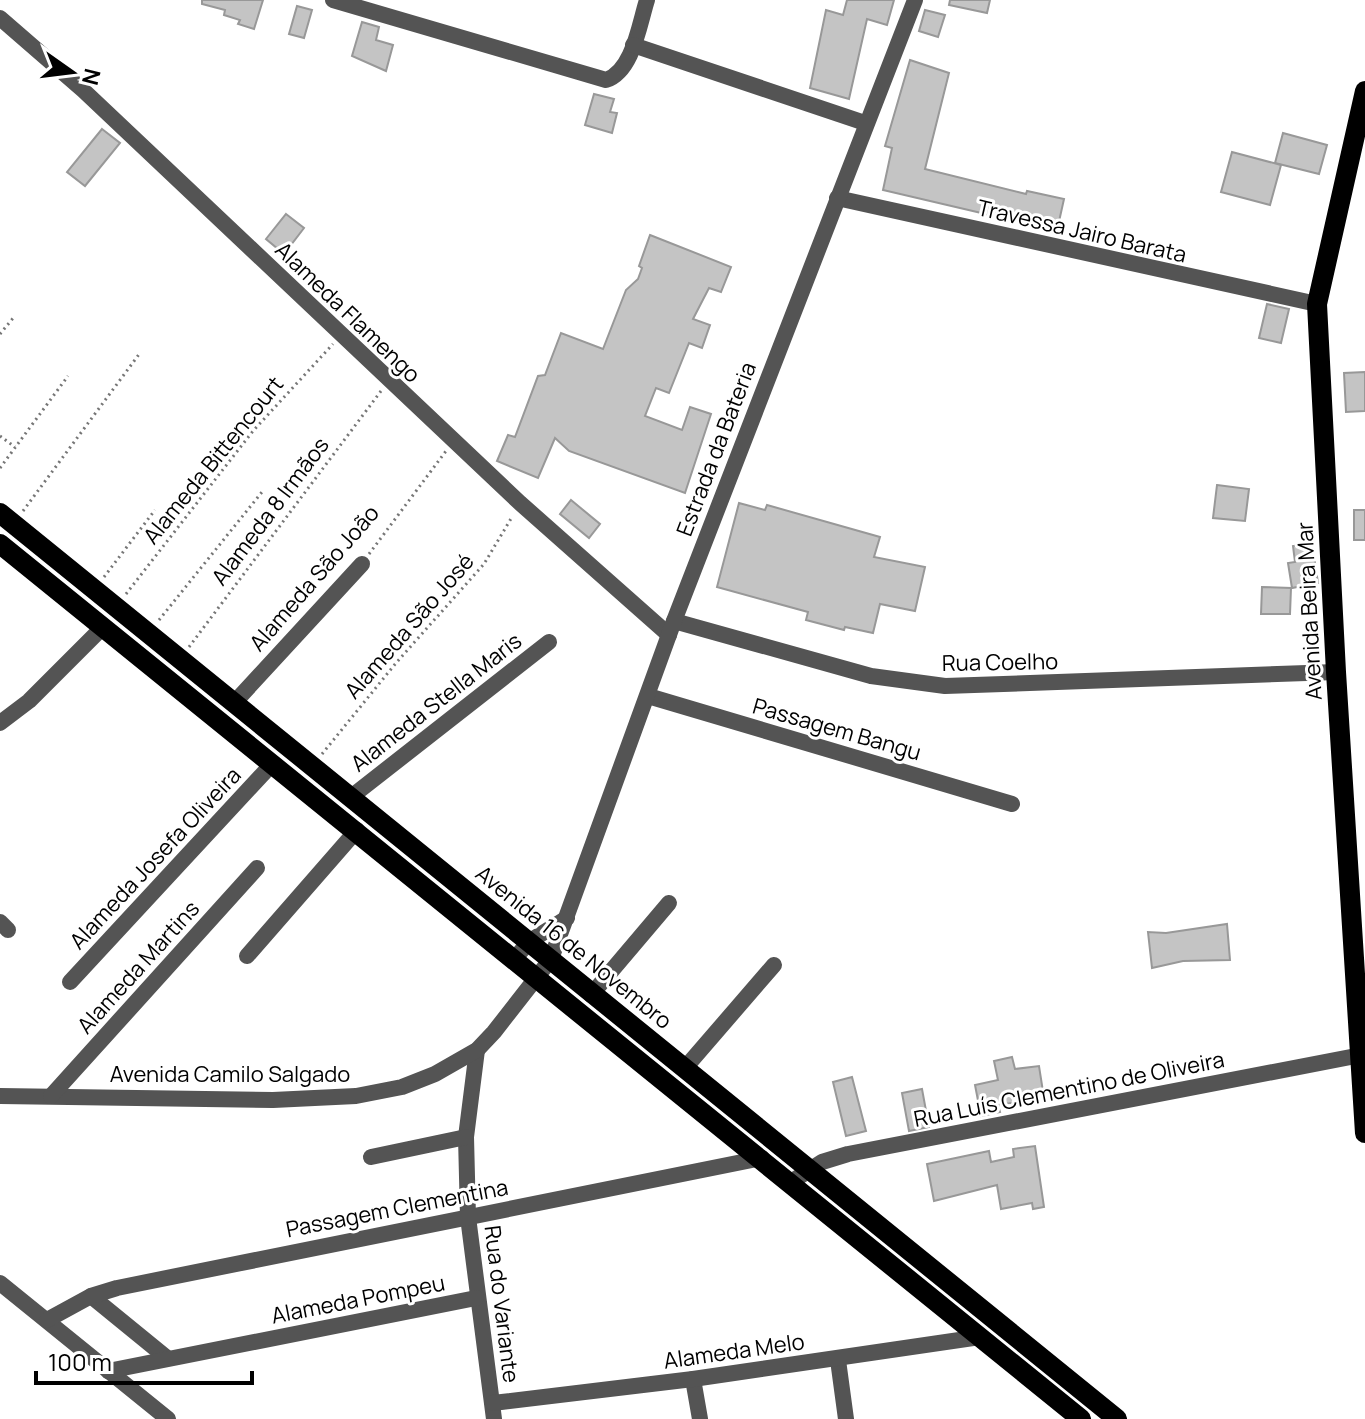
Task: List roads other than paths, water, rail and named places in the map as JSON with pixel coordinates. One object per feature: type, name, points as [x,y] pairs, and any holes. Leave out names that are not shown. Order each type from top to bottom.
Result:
[{"type":"main road","name":"Avenida Beira Mar","points":[[1365,91],[1317,304],[1365,1133]]},
{"type":"main road","name":"Avenida 16 de Novembro","points":[[6,519],[313,764],[530,941],[591,995],[685,1068],[799,1176],[980,1337],[1081,1419]]},
{"type":"main road","name":"Avenida 16 de Novembro","points":[[0,544],[762,1158],[799,1176],[1117,1419]]},
{"type":"street","points":[[333,0],[374,5],[594,79],[615,77],[633,45],[647,0]]},
{"type":"street","name":"Estrada da Bateria","points":[[551,959],[671,628],[915,0]]},
{"type":"street","name":"Alameda Flamengo","points":[[0,18],[83,90],[388,382],[520,503],[671,628]]},
{"type":"street","points":[[633,45],[865,123]]},
{"type":"street","name":"Travessa Jairo Barata","points":[[837,198],[1317,304]]},
{"type":"street","name":"Alameda São João","points":[[234,703],[362,564]]},
{"type":"street","points":[[0,723],[29,701],[103,627]]},
{"type":"street","name":"Rua Coelho","points":[[671,628],[871,676],[934,686],[1336,672]]},
{"type":"street","name":"Alameda Stella Maris","points":[[351,797],[549,642]]},
{"type":"street","name":"Passagem Bangu","points":[[648,696],[1012,804]]},
{"type":"street","name":"Alameda Josefa Oliveira","points":[[70,982],[273,763]]},
{"type":"street","points":[[247,956],[357,830]]},
{"type":"street","name":"Alameda Martins","points":[[51,1096],[257,868]]},
{"type":"street","points":[[591,995],[669,903]]},
{"type":"street","points":[[515,958],[530,941],[567,918]]},
{"type":"street","name":"Avenida Camilo Salgado","points":[[0,1096],[273,1100],[356,1096],[402,1087],[435,1074],[477,1050],[551,959]]},
{"type":"street","points":[[685,1068],[774,965]]},
{"type":"street","name":"Rua do Variante","points":[[477,1050],[466,1137],[468,1217],[476,1298],[494,1411]]},
{"type":"street","name":"Rua Luís Clementino de Oliveira","points":[[799,1176],[848,1154],[1361,1055]]},
{"type":"street","points":[[371,1157],[466,1137]]},
{"type":"street","name":"Passagem Clementina","points":[[47,1320],[91,1296],[274,1255],[762,1158]]},
{"type":"street","points":[[0,1283],[168,1419]]},
{"type":"street","points":[[91,1296],[167,1358]]},
{"type":"street","name":"Alameda Pompeu","points":[[108,1371],[476,1298]]},
{"type":"street","name":"Alameda Melo","points":[[494,1411],[980,1337]]},
{"type":"street","points":[[838,1360],[846,1419]]},
{"type":"street","points":[[693,1379],[700,1419]]}]
